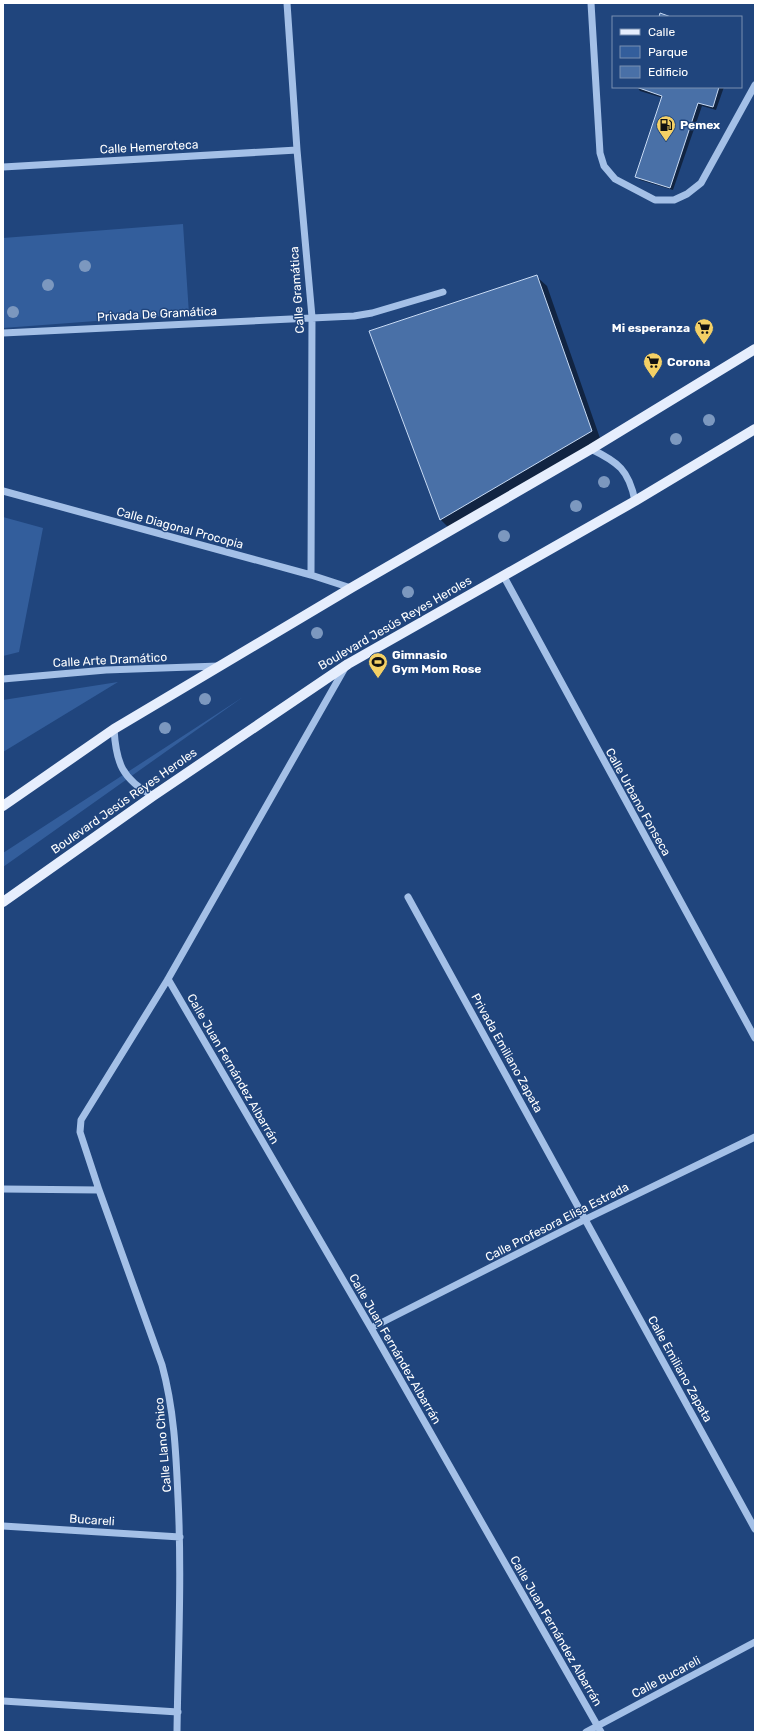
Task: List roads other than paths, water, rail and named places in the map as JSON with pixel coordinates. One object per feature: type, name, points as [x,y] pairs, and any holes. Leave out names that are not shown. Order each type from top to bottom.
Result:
[{"type":"main road","points":[[3,806],[114,729],[351,588],[591,449],[755,349]]},
{"type":"main road","name":"Boulevard Jesús Reyes Heroles","points":[[3,902],[153,796],[348,664],[635,501],[755,429]]},
{"type":"street","name":"Calle Gramática","points":[[287,3],[297,150],[312,317],[311,576]]},
{"type":"street","points":[[591,3],[600,153],[604,166],[615,180],[655,200],[674,200],[686,194],[701,183],[755,85]]},
{"type":"street","name":"Calle Hemeroteca","points":[[3,167],[297,150]]},
{"type":"street","name":"Privada De Gramática","points":[[3,333],[333,317],[372,313],[443,292]]},
{"type":"street","points":[[591,449],[620,466],[627,475],[632,486],[635,501]]},
{"type":"street","name":"Calle Diagonal Procopia","points":[[3,491],[351,588]]},
{"type":"street","name":"Calle Urbano Fonseca","points":[[503,576],[755,1038]]},
{"type":"street","points":[[168,979],[348,664]]},
{"type":"street","name":"Calle Arte Dramático","points":[[3,679],[106,670],[219,666]]},
{"type":"street","points":[[114,729],[117,759],[122,772],[136,786],[153,796]]},
{"type":"street","name":"Privada Emiliano Zapata","points":[[408,897],[586,1219]]},
{"type":"street","name":"Calle Llano Chico","points":[[168,979],[81,1120],[80,1132],[99,1190],[162,1365],[169,1391],[176,1443],[180,1537],[177,1732]]},
{"type":"street","name":"Calle Juan Fernández Albarrán","points":[[168,979],[371,1328],[600,1729]]},
{"type":"street","name":"Calle Profesora Elisa Estrada","points":[[371,1328],[586,1219],[755,1137]]},
{"type":"street","points":[[3,1189],[99,1190]]},
{"type":"street","name":"Calle Emiliano Zapata","points":[[586,1219],[755,1530]]},
{"type":"street","name":"Bucareli","points":[[3,1526],[180,1537]]},
{"type":"street","name":"Calle Bucareli","points":[[586,1732],[600,1729],[755,1642]]},
{"type":"street","points":[[3,1701],[178,1712]]},
{"type":"place","name":"Pemex","points":[[666,142]]},
{"type":"place","name":"Mi esperanza","points":[[704,345]]},
{"type":"place","name":"Corona","points":[[653,379]]},
{"type":"place","name":"Gimnasio Gym Mom Rose","points":[[378,679]]}]
